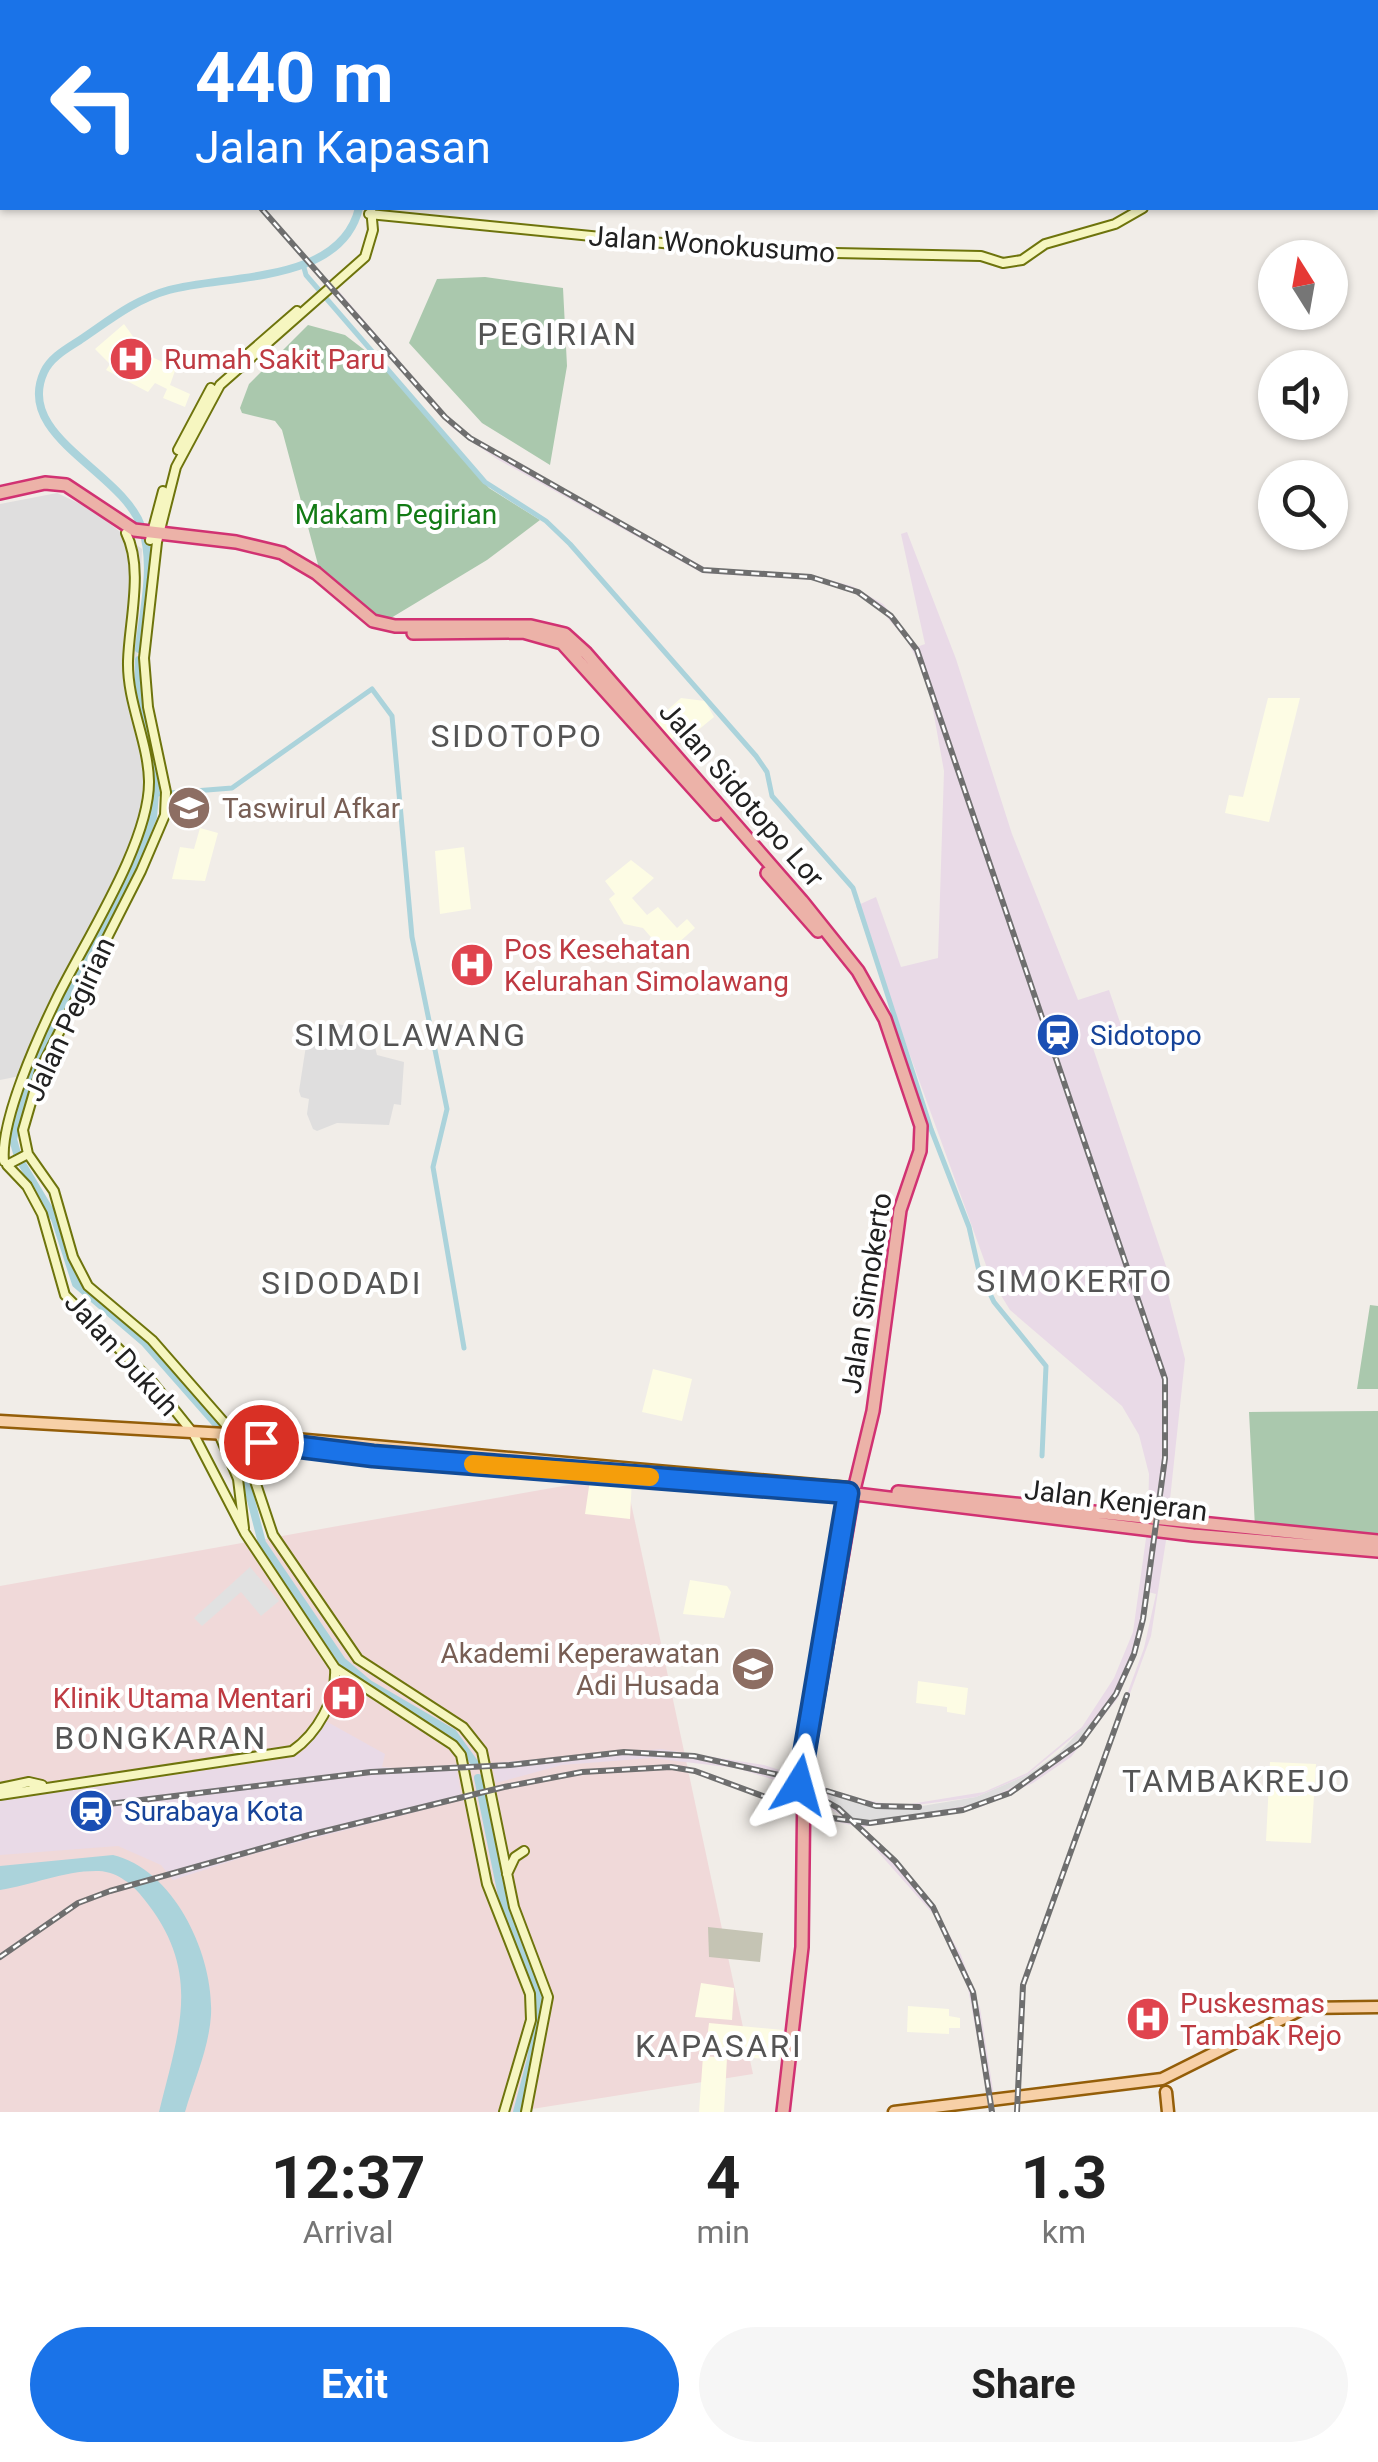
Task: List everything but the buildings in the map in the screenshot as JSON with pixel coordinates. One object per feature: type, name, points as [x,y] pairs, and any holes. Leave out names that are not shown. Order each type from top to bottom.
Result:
[{"type":"highway","points":[[0,496],[45,483],[66,485],[149,536]]},
{"type":"highway","points":[[0,496],[46,489],[64,491],[126,532],[149,536]]},
{"type":"highway","name":"Jalan Sidotopo Lor","points":[[149,536],[240,549],[278,560],[307,575],[362,623],[382,631],[511,628],[560,637],[586,653],[802,901],[869,994]]},
{"type":"highway","name":"Jalan Simokerto","points":[[851,1491],[878,1377],[900,1210],[922,1136],[895,1046],[869,994]]},
{"type":"highway","name":"Jalan Simokerto","points":[[851,1491],[875,1364],[894,1210],[914,1145],[910,1113],[869,994]]},
{"type":"highway","points":[[858,1471],[873,1489]]},
{"type":"highway","name":"Jalan Kenjeran","points":[[851,1491],[873,1489],[991,1506],[1378,1541]]},
{"type":"highway","points":[[783,2110],[802,1947],[804,1778],[851,1491]]},
{"type":"highway","name":"Jalan Kenjeran","points":[[851,1491],[1378,1551]]},
{"type":"main road","name":"Jalan Wonokusumo","points":[[371,211],[728,250],[992,258],[1004,262],[1022,260],[1044,244],[1114,224],[1140,210]]},
{"type":"main road","name":"Jalan Pegirian","points":[[224,1435],[152,1340],[88,1286],[73,1257],[54,1192],[23,1162],[23,1130],[28,1101],[165,815],[166,794],[148,707],[144,658],[149,536],[206,404],[220,384],[264,343],[357,264],[370,245],[371,211]]},
{"type":"main road","points":[[23,1162],[6,1163],[0,1147],[4,1120],[26,1057],[128,857],[146,805],[149,776],[128,682],[134,563],[126,532]]},
{"type":"main road","name":"Jalan Dukuh","points":[[23,1162],[65,1295],[153,1383],[193,1433],[244,1533],[345,1668]]},
{"type":"main road","points":[[0,1421],[224,1435],[851,1491]]},
{"type":"main road","points":[[224,1435],[246,1454],[271,1536],[354,1683],[428,1728],[461,1756],[492,1902],[530,1994],[524,2082],[526,2112]]},
{"type":"main road","points":[[208,1458],[224,1435]]},
{"type":"main road","points":[[224,1435],[238,1479],[244,1533]]},
{"type":"main road","points":[[246,1454],[261,1442],[373,1456],[851,1491]]},
{"type":"main road","points":[[257,1546],[271,1536]]},
{"type":"main road","points":[[0,1796],[42,1786],[292,1751],[311,1735],[345,1668]]},
{"type":"main road","points":[[345,1668],[473,1737],[488,1766],[514,1907],[548,1997],[524,2082],[504,2112]]},
{"type":"main road","points":[[333,1689],[354,1683]]},
{"type":"main road","points":[[0,1788],[30,1782],[42,1786]]},
{"type":"main road","points":[[506,1874],[514,1857],[524,1851]]},
{"type":"main road","points":[[894,2112],[1152,2082],[1176,2074],[1304,2008],[1378,2004]]},
{"type":"main road","points":[[1168,2112],[1166,2092],[1176,2074]]},
{"type":"main road","points":[[1152,2082],[1166,2092]]},
{"type":"shaded area","points":[[338,290],[454,424],[499,455],[706,568],[747,574],[810,575],[852,586],[883,604],[917,647],[925,644],[901,534],[907,532],[956,659],[1012,834],[1078,1000],[1109,990],[1123,1031],[1091,1042],[1169,1275],[1164,1278],[1185,1359],[1168,1518],[1148,1516],[1149,1474],[1139,1435],[1122,1406],[1010,1310],[991,1279],[856,906],[876,897],[901,967],[938,958],[944,771],[928,682],[908,642],[879,608],[852,592],[814,580],[702,573],[497,459],[451,427],[334,294]]},
{"type":"shaded area","name":"Rumah Sakit Paru","points":[[124,324],[137,342],[134,349],[176,368],[170,385],[190,394],[185,407],[163,398],[167,389],[155,383],[148,392],[106,370],[110,364],[95,349]]},
{"type":"shaded area","points":[[57,493],[91,509],[142,549],[136,686],[156,750],[158,808],[30,1074],[0,1080],[0,504]]},
{"type":"shaded area","points":[[681,698],[705,701],[714,717],[686,740],[679,733],[669,741],[652,724]]},
{"type":"shaded area","points":[[1268,698],[1300,698],[1269,822],[1225,813],[1229,795],[1243,797]]},
{"type":"shaded area","points":[[200,828],[218,833],[205,881],[172,879],[180,847],[194,849]]},
{"type":"shaded area","points":[[464,847],[471,909],[440,914],[435,851]]},
{"type":"shaded area","points":[[631,860],[654,878],[632,898],[647,915],[658,907],[677,928],[687,919],[695,928],[677,944],[657,944],[643,928],[624,924],[609,899],[615,894],[605,881]]},
{"type":"shaded area","points":[[323,1026],[348,1026],[351,1039],[374,1043],[377,1055],[404,1062],[401,1105],[394,1104],[389,1125],[337,1123],[313,1129],[307,1114],[309,1099],[301,1097],[299,1091],[305,1052],[306,1047],[319,1046]]},
{"type":"shaded area","points":[[653,1369],[692,1379],[682,1421],[642,1412]]},
{"type":"shaded area","points":[[591,1473],[632,1478],[630,1519],[585,1514]]},
{"type":"shaded area","points":[[625,1475],[753,2074],[513,2112],[0,2112],[0,1586]]},
{"type":"shaded area","points":[[1147,1531],[1167,1534],[1151,1636],[1027,1976],[1021,2021],[1020,2090],[1017,2091],[1018,2021],[1024,1975],[1144,1648],[1156,1594],[1148,1592],[1141,1635],[1118,1698],[1071,1757],[1033,1783],[981,1807],[863,1827],[929,1899],[961,1955],[980,2008],[994,2096],[988,2097],[967,1983],[934,1915],[855,1826],[805,1815],[806,1811],[844,1818],[805,1791],[806,1777],[840,1795],[898,1806],[984,1792],[1027,1773],[1082,1727],[1114,1678],[1133,1632]],"holes":[[[1096,1718],[1069,1752],[1047,1769],[981,1803],[880,1821],[855,1820],[828,1798],[829,1794],[887,1809],[976,1797],[1027,1775]]]},
{"type":"shaded area","points":[[250,1567],[279,1601],[261,1616],[241,1592],[202,1626],[194,1618]]},
{"type":"shaded area","points":[[690,1580],[727,1586],[731,1592],[724,1618],[683,1614]]},
{"type":"shaded area","points":[[1146,1597],[1123,1679],[1087,1732],[1047,1769],[981,1803],[902,1819],[855,1820],[828,1798],[829,1794],[862,1805],[904,1809],[976,1797],[1027,1775],[1059,1753],[1107,1701],[1129,1655]]},
{"type":"shaded area","points":[[918,1681],[968,1688],[965,1715],[947,1712],[947,1707],[916,1703]]},
{"type":"shaded area","points":[[324,1720],[385,1754],[382,1767],[417,1770],[456,1764],[462,1800],[253,1854],[173,1880],[161,1865],[118,1846],[0,1855],[0,1800],[292,1758],[306,1749]]},
{"type":"shaded area","points":[[661,1749],[764,1765],[798,1776],[797,1787],[736,1768],[651,1758],[562,1765],[496,1783],[492,1763]]},
{"type":"shaded area","points":[[1270,1762],[1316,1764],[1311,1843],[1266,1841]]},
{"type":"shaded area","points":[[708,1927],[763,1933],[760,1962],[709,1957]]},
{"type":"shaded area","points":[[701,1983],[734,1988],[732,2020],[695,2017]]},
{"type":"shaded area","points":[[908,2006],[949,2009],[949,2016],[960,2018],[960,2028],[949,2028],[949,2034],[907,2032]]},
{"type":"shaded area","points":[[709,2023],[783,2030],[780,2060],[699,2054],[700,2047],[706,2047]]},
{"type":"shaded area","points":[[703,2056],[727,2058],[724,2112],[699,2112]]},
{"type":"green space","name":"Makam Pegirian","points":[[485,277],[563,288],[567,366],[550,465],[482,423],[409,343],[437,279]]},
{"type":"green space","name":"Makam Pegirian","points":[[308,325],[345,335],[375,358],[489,488],[540,520],[487,560],[386,621],[320,572],[282,430],[275,421],[242,413],[240,408],[249,384]]},
{"type":"green space","points":[[1370,1305],[1378,1306],[1378,1389],[1357,1389]]},
{"type":"green space","points":[[1378,1411],[1378,1538],[1255,1527],[1249,1412]]},
{"type":"water","points":[[113,1855],[155,1878],[172,1897],[198,1942],[206,1967],[210,2027],[185,2112],[159,2112],[179,2028],[180,1977],[162,1926],[140,1894],[119,1877],[99,1871],[0,1890],[0,1866]]},
{"type":"waterway","points":[[139,649],[148,573],[142,528],[131,508],[57,435],[44,416],[39,395],[44,372],[67,348],[124,310],[157,294],[280,272],[307,263],[330,251],[348,233],[358,210]]},
{"type":"waterway","points":[[303,264],[306,275],[485,482],[546,521],[570,544],[756,756],[767,772],[772,796],[853,888],[931,1129],[969,1227],[979,1271],[994,1302],[1046,1366],[1042,1456]]},
{"type":"waterway","points":[[139,660],[139,698],[157,769],[153,817],[133,868],[32,1067],[13,1139],[18,1157],[55,1219],[76,1284],[145,1343],[225,1434],[243,1469],[262,1543],[342,1661],[369,1684],[453,1733],[476,1765]]},
{"type":"waterway","points":[[157,794],[232,788],[372,689],[392,716],[412,937],[447,1109],[433,1167],[464,1348]]},
{"type":"waterway","points":[[478,1778],[502,1896],[539,1995],[531,2059],[517,2112]]},
{"type":"railway","points":[[0,1957],[78,1903],[110,1891],[309,1835],[582,1772],[671,1767],[695,1771],[817,1816],[870,1823],[963,1810],[1010,1793],[1080,1743],[1116,1694],[1134,1654],[1143,1619],[1165,1458],[1165,1379],[917,650],[891,616],[858,592],[811,577],[703,570],[470,438],[445,417],[263,210]]},
{"type":"railway","points":[[1017,2112],[1023,1985],[1127,1695]]},
{"type":"railway","points":[[84,1807],[371,1772],[510,1765],[624,1752],[694,1756],[779,1775],[838,1808],[895,1861],[933,1907],[973,1992],[992,2112]]},
{"type":"railway","points":[[827,1791],[876,1806],[919,1807]]},
{"type":"slow traffic","points":[[473,1464],[650,1477]]},
{"type":"place","name":"Rumah Sakit Paru","points":[[131,359]]},
{"type":"place","name":"Taswirul Afkar","points":[[189,808]]},
{"type":"place","name":"Pos Kesehatan Kelurahan Simolawang","points":[[472,965]]},
{"type":"place","name":"Sidotopo","points":[[1058,1035]]},
{"type":"place","name":"Akademi Keperawatan Adi Husada","points":[[753,1669]]},
{"type":"place","name":"Klinik Utama Mentari","points":[[344,1698]]},
{"type":"place","name":"Surabaya Kota","points":[[91,1811]]},
{"type":"place","name":"Puskesmas Tambak Rejo","points":[[1148,2019]]},
{"type":"district","name":"PEGIRIAN","points":[[558,334]]},
{"type":"district","name":"SIDOTOPO","points":[[517,736]]},
{"type":"district","name":"SIMOLAWANG","points":[[411,1035]]},
{"type":"district","name":"SIMOKERTO","points":[[1075,1281]]},
{"type":"district","name":"SIDODADI","points":[[342,1283]]},
{"type":"district","name":"BONGKARAN","points":[[161,1738]]},
{"type":"district","name":"TAMBAKREJO","points":[[1237,1781]]},
{"type":"district","name":"KAPASARI","points":[[719,2046]]},
{"type":"route","points":[[261,1442],[373,1456],[848,1493],[827,1600],[799,1785]]}]
